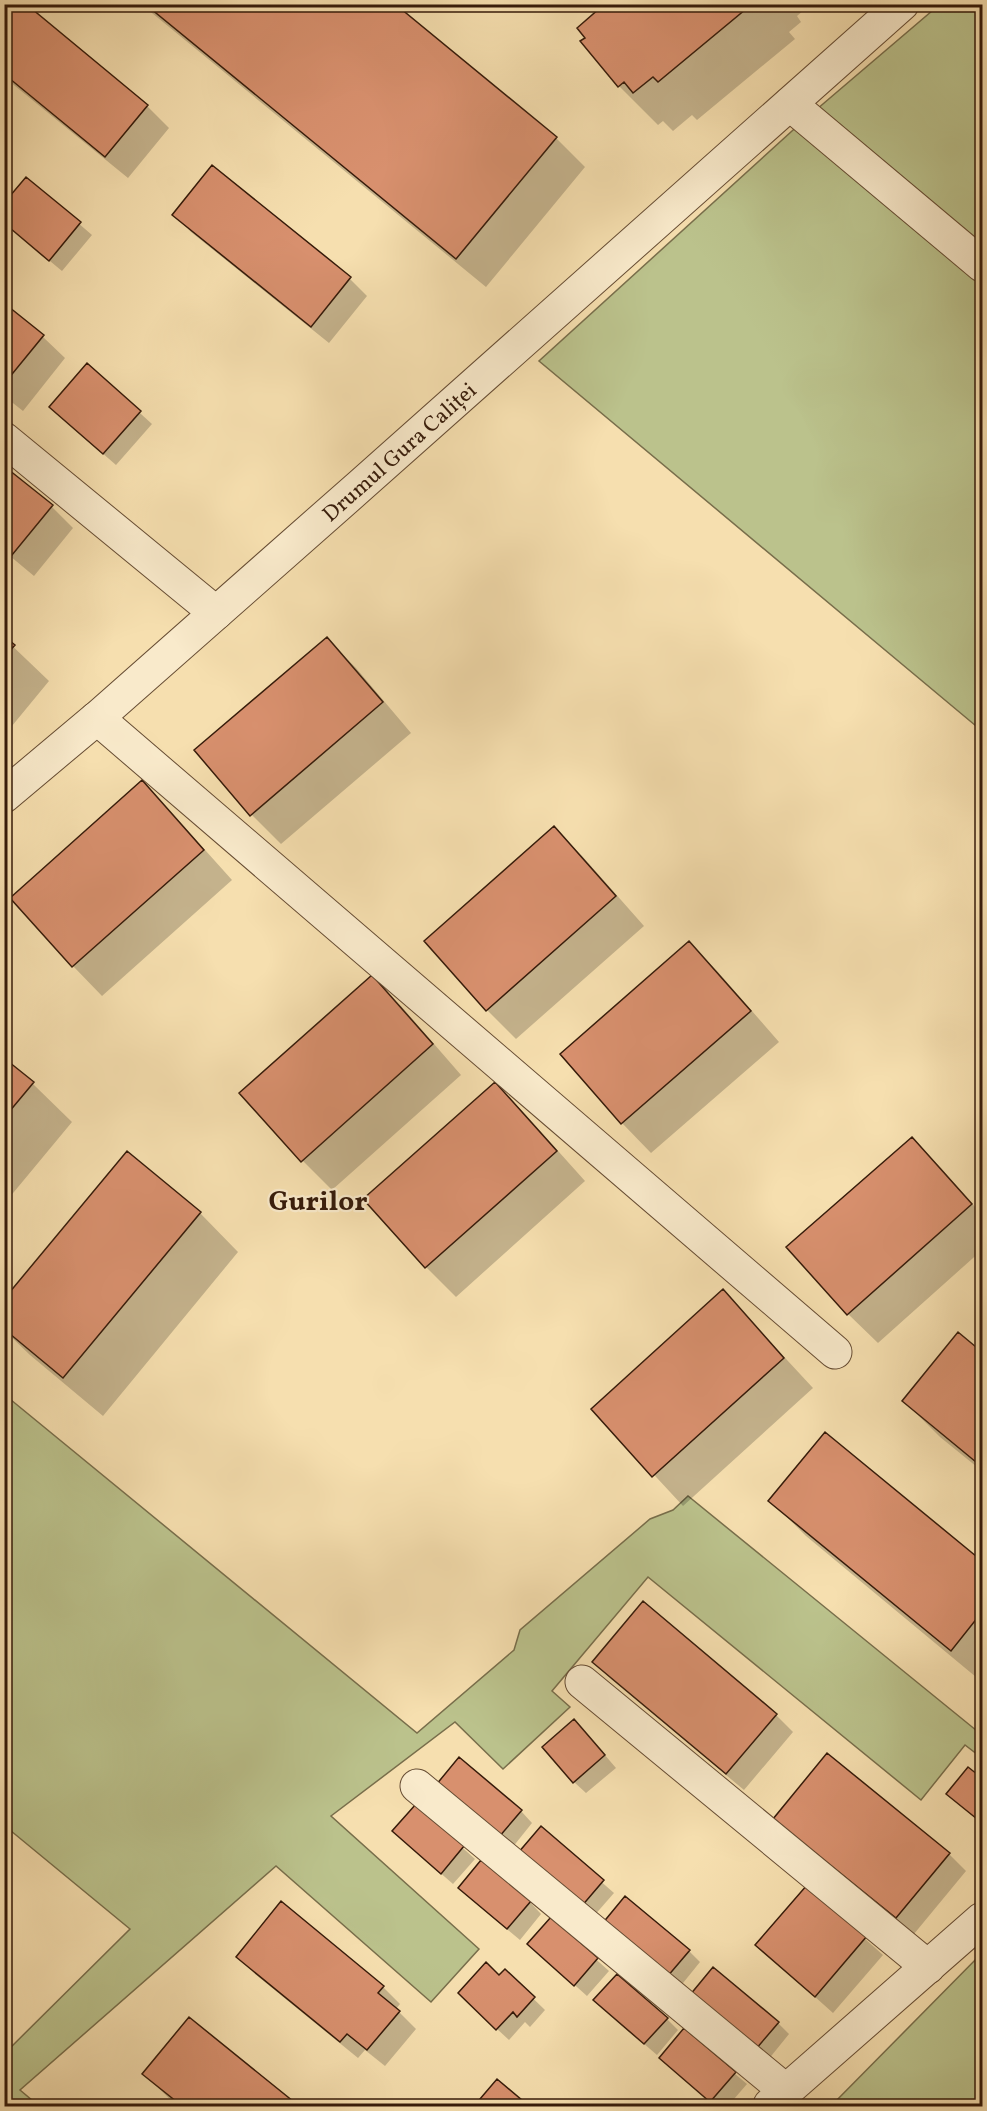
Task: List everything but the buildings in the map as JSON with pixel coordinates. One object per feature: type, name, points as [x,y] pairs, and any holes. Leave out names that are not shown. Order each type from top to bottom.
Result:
[{"type":"street","name":"Drumul Gura Caliței","points":[[10,782],[97,718],[902,4]]},
{"type":"street","points":[[790,104],[982,265]]},
{"type":"street","points":[[4,439],[216,613]]},
{"type":"street","points":[[97,718],[834,1352]]},
{"type":"street","points":[[582,1682],[928,1967]]},
{"type":"street","points":[[417,1786],[778,2099],[982,1918]]},
{"type":"green space","points":[[939,5],[982,5],[982,731],[539,361],[803,121]]},
{"type":"green space","points":[[5,1395],[417,1733],[514,1650],[520,1630],[650,1519],[673,1510],[688,1496],[982,1735],[982,1758],[965,1745],[921,1800],[648,1577],[552,1691],[570,1707],[503,1769],[455,1722],[331,1816],[479,1949],[431,2002],[276,1866],[20,2090],[39,2106],[5,2106],[5,2053],[130,1929],[5,1826]]},
{"type":"green space","points":[[982,1953],[982,2106],[831,2106]]},
{"type":"district","name":"Gurilor","points":[[318,1200]]}]
